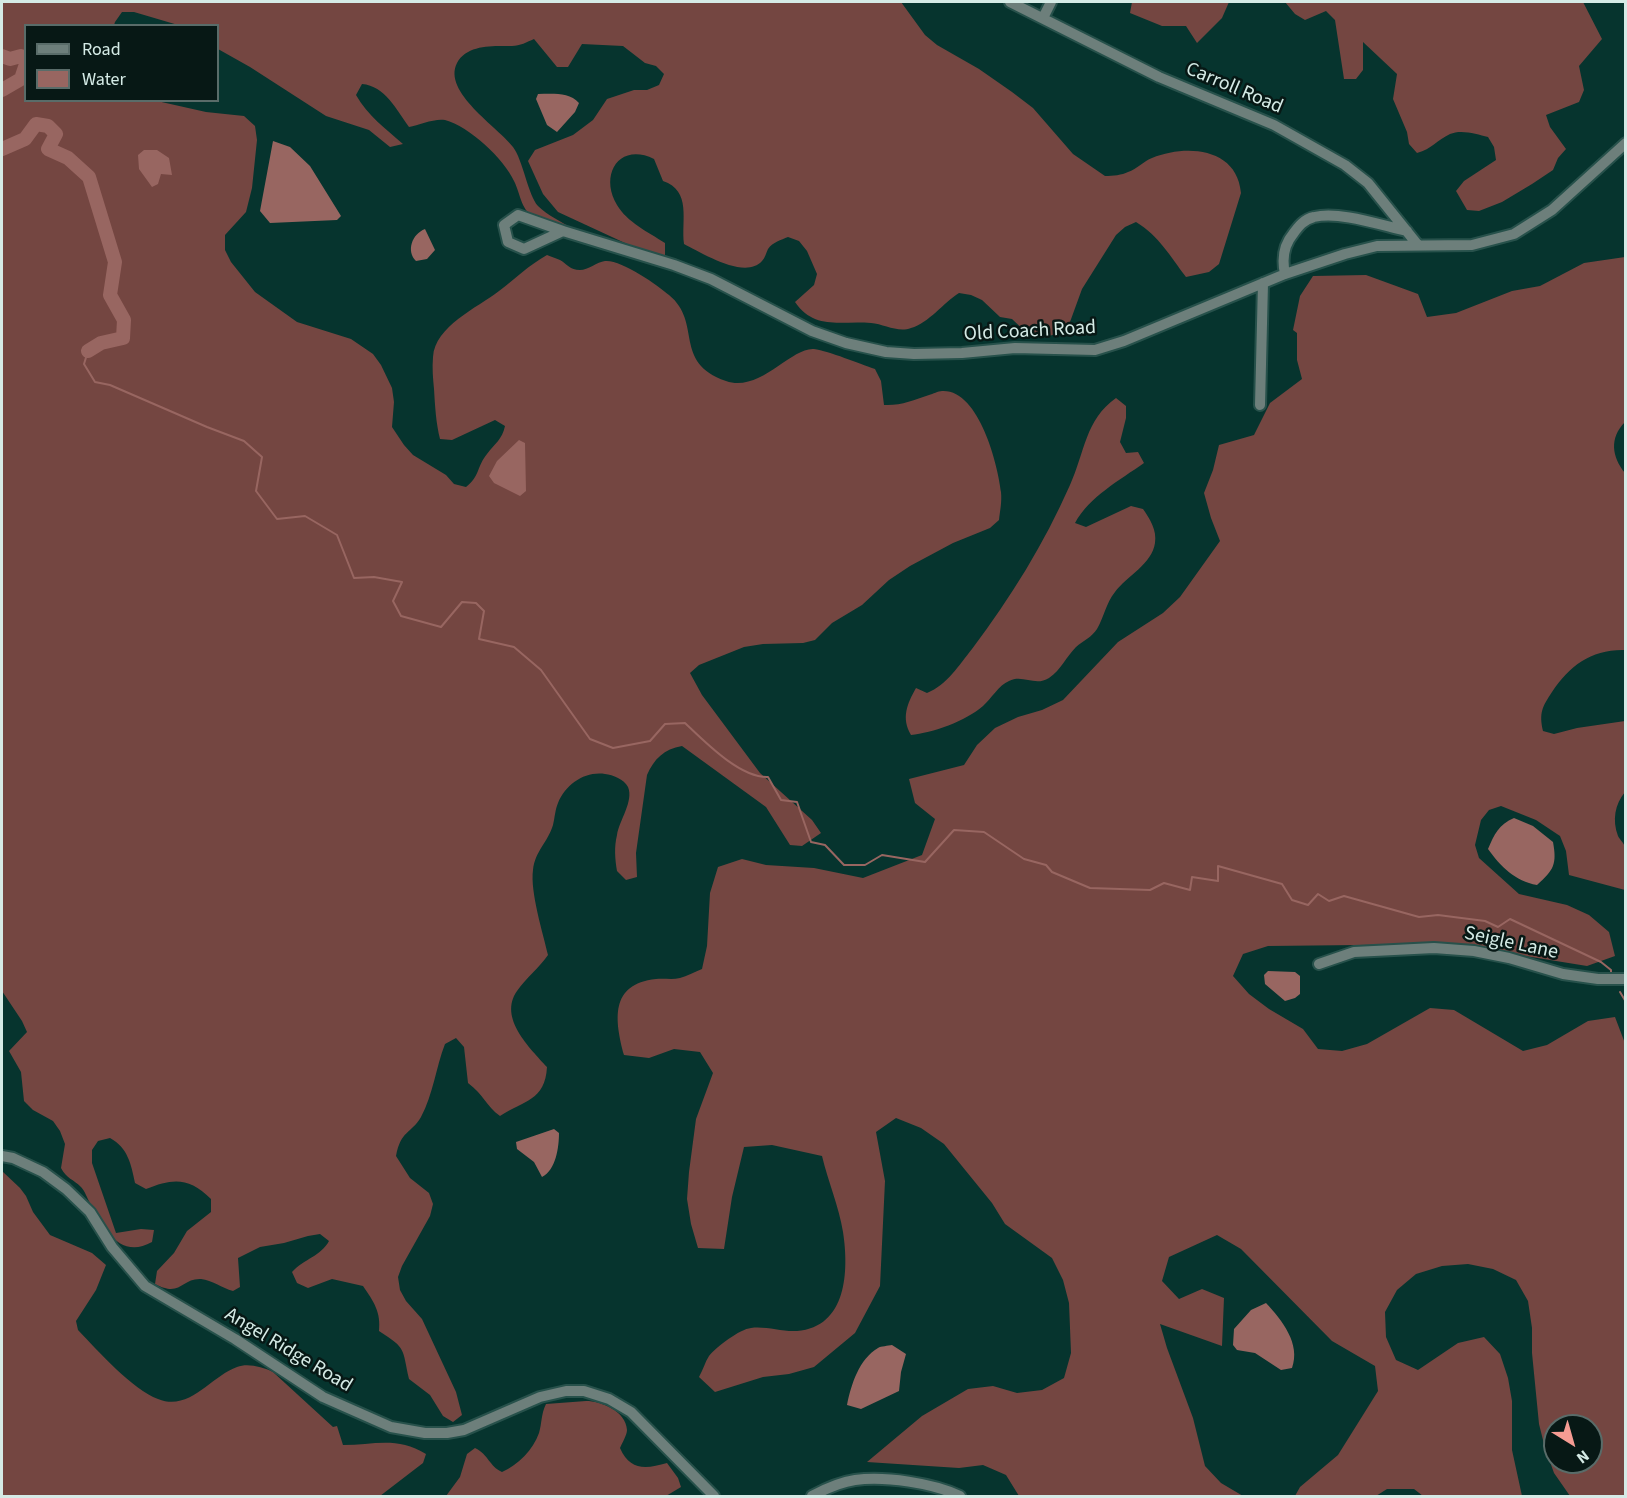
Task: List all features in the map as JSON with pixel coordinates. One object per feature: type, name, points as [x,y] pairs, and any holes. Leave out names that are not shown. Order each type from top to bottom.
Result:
[{"type":"street","name":"Carroll Road","points":[[1010,2],[1094,42],[1128,63],[1274,125],[1314,146],[1366,181],[1416,244]]},
{"type":"street","points":[[1042,18],[1051,2]]},
{"type":"street","name":"Old Coach Road","points":[[563,231],[524,249],[508,242],[504,225],[518,215],[674,265],[711,279],[812,331],[846,343],[876,350],[914,354],[962,353],[1015,348],[1095,350],[1162,326],[1285,274],[1356,251],[1377,246],[1472,245],[1514,234],[1552,210],[1626,143]]},
{"type":"street","points":[[1285,274],[1282,260],[1288,240],[1302,223],[1312,217],[1346,218],[1407,231]]},
{"type":"street","points":[[1260,405],[1263,283]]},
{"type":"street","name":"Seigle Lane","points":[[1319,964],[1354,952],[1434,948],[1474,951],[1509,958],[1563,974],[1598,980],[1626,979]]},
{"type":"street","name":"Angel Ridge Road","points":[[2,1156],[13,1158],[44,1172],[66,1189],[90,1212],[112,1247],[144,1287],[243,1344],[323,1397],[391,1427],[424,1433],[447,1433],[464,1430],[540,1397],[566,1391],[584,1392],[609,1399],[631,1412],[714,1497]]},
{"type":"street","points":[[812,1497],[852,1480],[868,1479],[910,1483],[949,1491],[960,1497]]},
{"type":"shaded area","points":[[2,2],[901,2],[925,35],[937,45],[979,69],[1033,108],[1073,154],[1105,176],[1126,173],[1149,159],[1180,151],[1208,153],[1220,158],[1230,167],[1237,178],[1241,193],[1219,264],[1209,272],[1186,277],[1158,240],[1136,222],[1125,227],[1116,235],[1082,289],[1064,332],[1041,338],[1030,336],[1012,319],[1000,317],[982,300],[959,293],[924,322],[906,329],[871,323],[820,321],[803,311],[795,302],[814,285],[817,274],[807,251],[799,241],[788,237],[777,242],[768,249],[762,261],[755,266],[745,268],[723,263],[684,244],[682,199],[672,186],[663,181],[654,159],[642,155],[622,158],[616,164],[610,183],[612,194],[621,211],[638,226],[665,243],[665,255],[653,256],[558,212],[543,194],[528,161],[535,150],[573,135],[593,120],[607,99],[659,85],[664,74],[656,66],[645,63],[623,46],[582,44],[568,67],[557,67],[534,39],[515,46],[489,46],[474,49],[467,52],[457,63],[454,74],[457,86],[474,108],[513,147],[520,160],[534,201],[550,215],[573,229],[533,217],[523,205],[514,181],[502,163],[485,144],[454,123],[441,120],[409,127],[384,94],[362,84],[356,95],[377,121],[403,144],[390,147],[369,130],[326,116],[219,50],[219,24],[175,24],[134,12],[122,12],[114,24],[24,24],[24,102],[161,102],[206,112],[244,116],[255,126],[257,140],[252,188],[246,212],[225,235],[225,250],[231,262],[255,292],[297,322],[351,339],[373,354],[392,388],[394,402],[392,427],[413,455],[446,475],[454,484],[466,487],[471,483],[484,458],[500,438],[505,426],[495,420],[452,440],[440,439],[433,373],[436,346],[441,336],[458,319],[547,255],[577,270],[612,261],[629,268],[656,285],[679,306],[685,318],[693,353],[699,363],[709,373],[726,381],[739,383],[751,381],[763,376],[795,355],[814,349],[875,369],[881,381],[884,405],[896,405],[940,391],[955,394],[966,402],[984,431],[996,465],[1001,499],[999,520],[990,528],[953,543],[910,566],[889,580],[862,605],[832,623],[815,640],[803,643],[744,647],[699,665],[690,673],[702,695],[760,773],[812,820],[821,833],[802,846],[790,845],[766,807],[682,746],[660,756],[647,775],[636,853],[637,877],[626,880],[617,871],[616,840],[629,798],[626,784],[611,775],[590,775],[577,780],[561,796],[551,831],[536,857],[533,870],[535,901],[548,955],[517,991],[512,1001],[511,1012],[518,1032],[547,1067],[542,1087],[532,1098],[500,1116],[468,1083],[464,1047],[456,1038],[445,1044],[425,1108],[421,1117],[401,1141],[396,1156],[410,1178],[429,1193],[433,1204],[430,1216],[398,1277],[400,1290],[406,1301],[422,1319],[456,1392],[462,1415],[453,1422],[443,1416],[430,1395],[409,1379],[402,1350],[379,1331],[376,1307],[363,1286],[332,1279],[308,1288],[297,1283],[292,1272],[322,1250],[329,1241],[320,1234],[260,1247],[238,1258],[240,1287],[233,1291],[201,1279],[170,1289],[155,1284],[157,1271],[174,1253],[187,1231],[211,1212],[211,1199],[188,1183],[164,1183],[146,1189],[135,1183],[125,1152],[116,1142],[110,1138],[98,1141],[92,1150],[92,1163],[116,1233],[141,1229],[154,1230],[152,1242],[141,1247],[131,1247],[114,1239],[95,1213],[82,1189],[61,1168],[65,1144],[60,1131],[53,1121],[33,1110],[24,1101],[21,1072],[9,1051],[27,1032],[2,991]]},
{"type":"shaded area","points":[[1132,2],[1229,2],[1222,18],[1197,43],[1186,26],[1162,26],[1130,13]]},
{"type":"shaded area","points":[[1285,2],[1583,2],[1602,39],[1579,66],[1584,90],[1579,102],[1546,115],[1550,127],[1566,149],[1558,158],[1553,170],[1502,202],[1479,211],[1467,210],[1456,191],[1464,181],[1496,160],[1494,147],[1488,137],[1469,132],[1454,133],[1417,153],[1409,144],[1407,132],[1393,99],[1397,74],[1363,42],[1363,70],[1356,79],[1344,79],[1335,20],[1326,11],[1305,20],[1295,14]]},
{"type":"shaded area","points":[[1625,257],[1625,422],[1616,434],[1614,448],[1617,461],[1625,473],[1625,650],[1602,652],[1583,660],[1574,667],[1559,682],[1549,697],[1542,710],[1541,719],[1543,731],[1554,734],[1625,721],[1625,792],[1617,807],[1615,818],[1618,836],[1625,847],[1625,890],[1569,875],[1566,851],[1560,836],[1536,820],[1501,806],[1489,810],[1481,820],[1475,845],[1479,858],[1519,894],[1567,905],[1589,915],[1609,932],[1615,956],[1587,966],[1451,944],[1268,946],[1243,954],[1233,976],[1249,994],[1303,1029],[1318,1049],[1342,1051],[1367,1044],[1430,1008],[1454,1010],[1523,1051],[1547,1045],[1588,1021],[1615,1017],[1626,1046],[1625,1496],[1570,1496],[1555,1474],[1603,1474],[1603,1414],[1543,1414],[1543,1440],[1539,1424],[1528,1301],[1516,1280],[1493,1269],[1468,1264],[1442,1266],[1416,1274],[1397,1290],[1385,1312],[1386,1337],[1396,1360],[1418,1370],[1458,1343],[1484,1337],[1500,1354],[1508,1378],[1512,1401],[1512,1450],[1522,1496],[1423,1496],[1414,1489],[1387,1489],[1376,1496],[1295,1496],[1300,1487],[1338,1455],[1378,1391],[1375,1366],[1332,1341],[1241,1249],[1217,1235],[1169,1257],[1162,1281],[1179,1299],[1202,1289],[1224,1298],[1222,1346],[1160,1324],[1193,1418],[1205,1466],[1221,1483],[1243,1496],[1019,1496],[1006,1475],[983,1465],[959,1468],[867,1462],[922,1416],[968,1389],[993,1386],[1017,1393],[1042,1390],[1064,1378],[1071,1353],[1069,1303],[1063,1280],[1052,1258],[1005,1224],[992,1203],[944,1144],[921,1128],[896,1118],[876,1132],[885,1181],[880,1286],[855,1333],[814,1367],[789,1374],[763,1377],[715,1392],[699,1377],[712,1352],[728,1339],[746,1329],[797,1331],[814,1327],[826,1319],[835,1308],[841,1295],[845,1263],[841,1223],[822,1156],[772,1145],[744,1147],[732,1197],[724,1249],[698,1248],[687,1199],[689,1172],[696,1119],[713,1073],[700,1052],[674,1049],[649,1058],[624,1055],[618,1017],[623,996],[630,988],[641,982],[656,979],[680,978],[702,969],[707,946],[710,893],[718,867],[742,859],[766,865],[814,868],[863,878],[922,855],[935,819],[915,803],[909,779],[964,765],[977,745],[995,728],[1063,700],[1118,642],[1163,613],[1180,597],[1220,541],[1204,493],[1219,445],[1254,435],[1270,403],[1302,379],[1297,360],[1297,333],[1293,330],[1300,296],[1313,276],[1366,275],[1418,294],[1427,317],[1456,313],[1512,291],[1540,286],[1584,263]]},
{"type":"shaded area","points":[[1116,398],[1126,406],[1126,418],[1120,442],[1126,453],[1138,452],[1144,463],[1097,497],[1075,523],[1086,527],[1131,506],[1143,509],[1155,534],[1155,543],[1149,557],[1115,592],[1095,632],[1076,647],[1049,678],[1039,681],[1014,679],[1009,681],[968,717],[939,729],[911,735],[906,723],[906,711],[916,688],[927,693],[947,680],[1000,610],[1026,570],[1060,507],[1092,426],[1098,416]]},
{"type":"shaded area","points":[[2,1171],[26,1196],[33,1212],[50,1235],[92,1253],[106,1265],[96,1290],[76,1321],[78,1330],[116,1369],[148,1394],[170,1402],[180,1401],[200,1391],[227,1371],[246,1365],[260,1367],[273,1372],[333,1427],[337,1426],[343,1445],[395,1443],[405,1445],[426,1454],[423,1463],[380,1496],[2,1496]]},
{"type":"shaded area","points":[[586,1401],[612,1408],[622,1417],[627,1430],[620,1448],[629,1461],[646,1467],[667,1463],[678,1478],[681,1487],[666,1496],[446,1496],[460,1477],[467,1454],[475,1448],[502,1472],[519,1461],[533,1445],[539,1433],[546,1404]]},
{"type":"water","points":[[538,94],[566,95],[579,103],[575,112],[557,132],[547,125],[536,99]]},
{"type":"water","points":[[273,141],[290,147],[310,166],[341,216],[337,220],[270,223],[260,211]]},
{"type":"water","points":[[144,150],[157,150],[169,158],[172,175],[161,174],[158,184],[152,187],[139,169],[138,155]]},
{"type":"water","points":[[425,229],[435,250],[427,259],[416,261],[411,252],[412,243],[420,231]]},
{"type":"water","points":[[519,440],[525,443],[526,491],[520,496],[494,483],[489,476],[497,461]]},
{"type":"water","points":[[1514,818],[1533,826],[1553,842],[1555,856],[1553,866],[1537,885],[1509,872],[1488,849],[1501,827]]},
{"type":"water","points":[[1268,971],[1295,972],[1300,976],[1300,994],[1285,1001],[1265,984],[1264,975]]},
{"type":"water","points":[[554,1129],[559,1133],[556,1158],[551,1169],[542,1177],[534,1162],[517,1149],[516,1142]]},
{"type":"water","points":[[1266,1303],[1284,1325],[1292,1341],[1294,1359],[1292,1368],[1281,1370],[1255,1353],[1237,1350],[1233,1345],[1234,1329],[1251,1310]]},
{"type":"water","points":[[892,1345],[906,1354],[899,1391],[861,1409],[847,1405],[854,1381],[866,1359],[878,1348]]},
{"type":"waterway","points":[[2,56],[10,59],[21,56],[24,58]]},
{"type":"waterway","points":[[2,90],[21,79],[24,70]]},
{"type":"waterway","points":[[2,149],[25,139],[36,124],[48,126],[56,134],[48,149],[68,158],[89,177],[115,262],[110,295],[124,320],[123,338],[101,343],[88,351]]},
{"type":"waterway","points":[[88,351],[84,364],[95,382],[110,385],[244,441],[262,457],[256,491],[277,519],[305,516],[337,535],[354,578],[374,577],[402,582],[393,601],[401,616],[441,627],[462,602],[476,603],[484,611],[479,639],[514,647],[541,670],[590,739],[613,748],[650,741],[665,724],[685,723],[724,758],[746,772],[768,777],[781,800],[797,802],[811,842],[825,845],[844,865],[865,865],[882,855],[925,862],[954,830],[984,832],[1024,859],[1046,865],[1052,872],[1090,888],[1150,890],[1164,883],[1190,890],[1192,877],[1218,881],[1218,866],[1282,884],[1292,900],[1308,905],[1318,894],[1329,901],[1344,896],[1419,917],[1438,915],[1485,921],[1498,927],[1510,919],[1601,962],[1611,970],[1611,974]]},
{"type":"waterway","points":[[1620,992],[1626,1002]]}]
